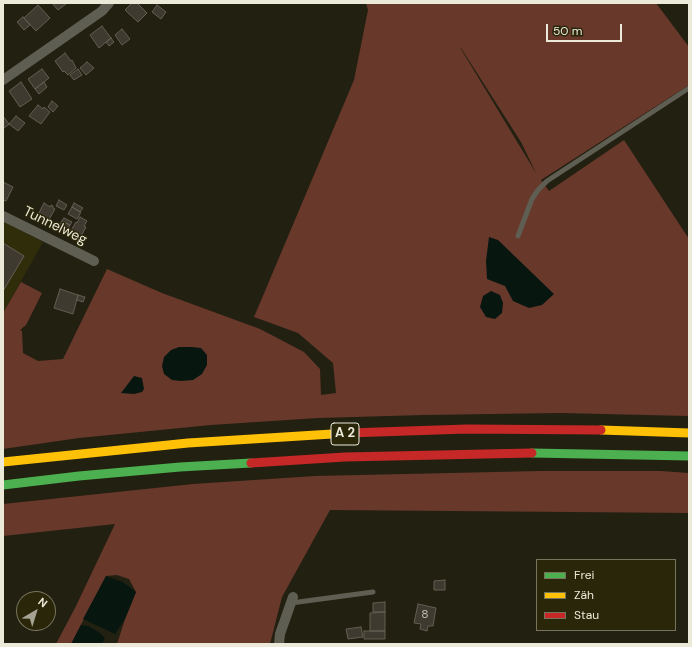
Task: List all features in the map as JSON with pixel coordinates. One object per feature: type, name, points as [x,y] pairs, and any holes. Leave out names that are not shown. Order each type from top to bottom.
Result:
[{"type":"highway","name":"A 2","points":[[3,462],[188,443],[327,434],[499,429],[561,429],[689,433]]},
{"type":"highway","name":"A 2","points":[[3,485],[79,476],[173,468],[275,460],[345,457],[558,453],[689,456]]},
{"type":"street","points":[[3,80],[102,11],[109,3]]},
{"type":"street","name":"Tunnelweg","points":[[3,218],[94,261]]},
{"type":"street","points":[[279,644],[280,634],[292,600]]},
{"type":"lane","points":[[518,236],[532,199],[547,181],[689,88]]},
{"type":"lane","points":[[292,600],[373,592]]},
{"type":"shaded area","points":[[366,3],[656,3],[689,47],[689,85],[541,180],[549,191],[624,140],[689,239],[689,416],[561,413],[318,418],[211,425],[79,438],[3,449],[3,313],[21,282],[42,293],[26,325],[20,330],[22,331],[23,353],[38,361],[63,359],[107,269],[162,293],[260,329],[304,352],[320,369],[321,395],[336,393],[333,363],[298,333],[254,317],[354,80],[368,10]],"holes":[[[461,48],[521,142],[536,173]]]},
{"type":"shaded area","points":[[3,221],[43,242],[3,313]]},
{"type":"shaded area","points":[[489,237],[498,240],[554,294],[542,305],[529,308],[513,301],[505,286],[487,279],[486,261]]},
{"type":"shaded area","points":[[491,291],[500,295],[503,303],[502,313],[495,319],[486,317],[480,307],[483,296]]},
{"type":"shaded area","points":[[179,347],[201,348],[207,355],[207,365],[202,374],[193,380],[172,380],[164,374],[162,366],[164,357],[171,350]]},
{"type":"shaded area","points":[[134,376],[142,378],[144,389],[142,392],[134,394],[121,393]]},
{"type":"shaded area","points":[[540,471],[661,471],[689,473],[689,513],[330,510],[282,597],[270,644],[117,644],[136,592],[129,579],[117,575],[106,576],[71,644],[56,644],[115,524],[3,536],[3,504],[193,484],[315,476]]},
{"type":"shaded area","points":[[106,576],[123,582],[136,592],[125,619],[115,634],[83,619]]},
{"type":"shaded area","points":[[81,625],[88,626],[100,633],[105,638],[102,644],[71,644]]},
{"type":"building","points":[[52,3],[65,3],[66,4],[58,10]]},
{"type":"building","points":[[132,3],[137,3],[147,13],[138,22],[125,10]]},
{"type":"building","points":[[38,5],[50,18],[36,31],[24,18]]},
{"type":"building","points":[[157,5],[166,12],[161,19],[152,12]]},
{"type":"building","points":[[23,17],[30,25],[24,30],[17,22]]},
{"type":"building","points":[[102,26],[111,38],[99,48],[90,35]]},
{"type":"building","points":[[122,29],[130,39],[122,45],[115,35]]},
{"type":"building","points":[[111,38],[114,42],[109,46],[106,42]]},
{"type":"building","points":[[65,53],[71,61],[72,60],[76,68],[68,75],[64,71],[63,72],[55,61]]},
{"type":"building","points":[[87,62],[94,68],[86,75],[80,68]]},
{"type":"building","points":[[42,69],[49,78],[35,89],[28,79]]},
{"type":"building","points":[[78,69],[82,75],[74,80],[70,75]]},
{"type":"building","points":[[21,82],[32,99],[20,107],[9,91]]},
{"type":"building","points":[[44,82],[47,87],[39,94],[35,89]]},
{"type":"building","points":[[52,101],[58,106],[53,112],[48,107]]},
{"type":"building","points":[[38,105],[43,109],[44,107],[50,112],[41,124],[29,116]]},
{"type":"building","points":[[3,116],[9,124],[3,129]]},
{"type":"building","points":[[16,116],[25,123],[18,131],[9,124]]},
{"type":"building","points":[[3,182],[13,187],[6,201],[3,200]]},
{"type":"building","points":[[59,200],[67,205],[64,210],[56,206]]},
{"type":"building","points":[[44,203],[50,207],[51,205],[53,206],[55,209],[47,223],[37,217]]},
{"type":"building","points":[[74,203],[83,208],[80,212],[72,207]]},
{"type":"building","points":[[72,207],[81,212],[77,219],[68,214]]},
{"type":"building","points":[[80,217],[87,221],[84,226],[86,227],[79,240],[69,234]]},
{"type":"building","points":[[64,218],[72,222],[70,225],[62,221]]},
{"type":"building","points":[[62,221],[70,225],[66,233],[58,228]]},
{"type":"building","points":[[3,243],[24,256],[3,291]]},
{"type":"building","points":[[60,289],[78,295],[73,314],[54,308]]},
{"type":"building","points":[[78,295],[85,297],[83,302],[77,300]]},
{"type":"building","points":[[445,580],[445,590],[434,590],[434,581]]},
{"type":"building","points":[[385,602],[385,612],[373,612],[373,603]]},
{"type":"building","points":[[418,604],[436,608],[433,626],[428,626],[427,631],[420,629],[421,624],[414,623]]},
{"type":"building","points":[[385,612],[385,631],[370,631],[370,613]]},
{"type":"building","points":[[361,627],[363,637],[348,639],[346,629]]},
{"type":"building","points":[[364,631],[385,631],[385,639],[364,639]]},
{"type":"traffic: fast","points":[[532,453],[689,456]]},
{"type":"traffic: fast","points":[[3,485],[79,476],[180,467],[251,463]]},
{"type":"traffic: slow","points":[[601,430],[689,433]]},
{"type":"traffic: slow","points":[[3,462],[188,443],[348,433]]},
{"type":"traffic: jam","points":[[348,433],[467,429],[601,430]]},
{"type":"traffic: jam","points":[[251,463],[345,457],[532,453]]}]
